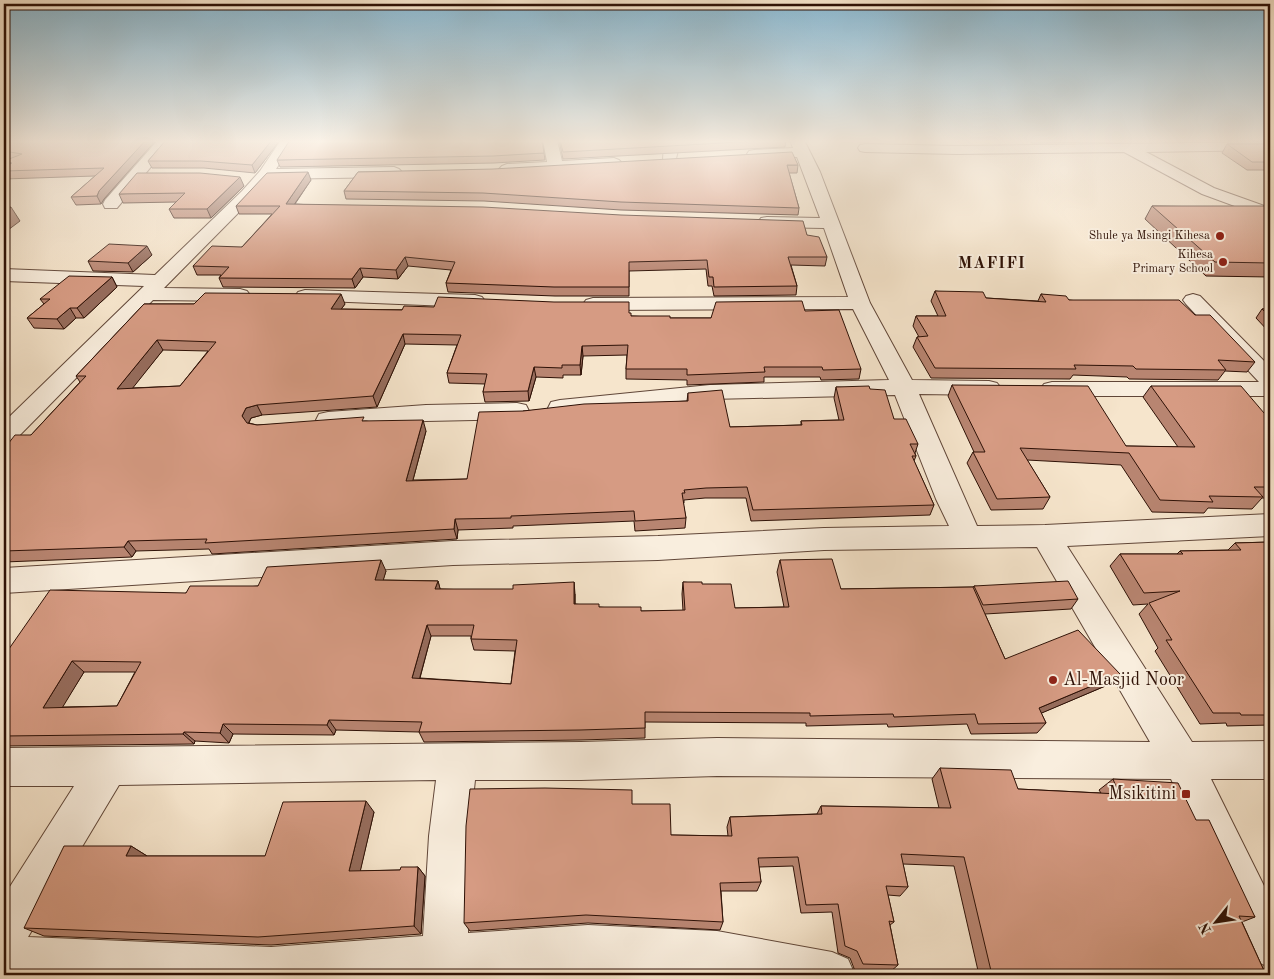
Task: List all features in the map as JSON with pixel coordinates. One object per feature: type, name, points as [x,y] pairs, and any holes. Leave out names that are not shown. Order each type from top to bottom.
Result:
[{"type":"street","points":[[111,204],[127,186]]},
{"type":"street","points":[[4,436],[209,234],[248,186]]},
{"type":"street","points":[[815,186],[860,303],[904,387],[950,499],[968,536]]},
{"type":"street","points":[[1198,186],[1270,214]]},
{"type":"street","points":[[750,222],[830,223]]},
{"type":"street","points":[[4,275],[154,288],[272,295],[496,301]]},
{"type":"street","points":[[1193,300],[1270,380]]},
{"type":"street","points":[[574,304],[860,303]]},
{"type":"street","points":[[302,422],[426,413],[525,411],[710,392],[904,387],[1270,389]]},
{"type":"street","points":[[4,581],[453,553],[514,553],[824,539],[1045,536],[1270,525]]},
{"type":"street","points":[[1045,536],[1182,761],[1270,945]]},
{"type":"street","points":[[4,767],[581,761],[717,756],[1182,761],[1270,760]]},
{"type":"street","points":[[443,966],[449,836],[458,762]]},
{"type":"street","points":[[4,936],[109,766]]},
{"type":"street","points":[[4,959],[272,970],[443,966],[588,947],[717,954],[832,975]]},
{"type":"building","points":[[84,186],[104,186],[97,196],[71,197]]},
{"type":"building","points":[[126,186],[231,186],[207,209],[169,209],[185,193],[119,194]]},
{"type":"building","points":[[255,186],[299,186],[286,204],[483,207],[621,215],[803,221],[807,235],[819,237],[827,257],[788,257],[797,286],[714,287],[713,277],[709,277],[707,260],[629,262],[629,287],[554,287],[446,283],[455,262],[405,257],[396,270],[360,268],[352,279],[219,278],[229,267],[193,266],[212,246],[242,247],[280,206],[236,206]]},
{"type":"building","points":[[348,186],[793,186],[799,208],[621,202],[483,193],[344,191]]},
{"type":"building","points":[[1152,206],[1265,206],[1270,208],[1270,263],[1215,262]]},
{"type":"building","points":[[11,207],[4,213],[4,208]]},
{"type":"building","points":[[109,244],[147,246],[128,263],[88,261]]},
{"type":"building","points":[[69,276],[112,277],[77,308],[70,308],[57,319],[27,318],[50,299],[40,299]]},
{"type":"building","points":[[935,291],[983,292],[986,298],[1046,302],[1041,294],[1066,296],[1069,300],[1179,300],[1195,315],[1210,315],[1255,362],[1218,360],[1226,370],[1136,369],[1133,366],[1074,365],[1076,369],[935,368],[917,337],[928,336],[916,316],[946,316]]},
{"type":"building","points":[[205,293],[341,294],[331,309],[402,310],[404,306],[434,307],[438,297],[554,302],[629,302],[629,313],[631,313],[631,316],[670,316],[670,318],[711,318],[716,302],[802,301],[805,311],[839,310],[861,369],[823,370],[822,367],[764,367],[765,372],[687,375],[687,369],[626,369],[628,345],[582,346],[580,365],[562,365],[562,368],[534,367],[528,391],[483,392],[487,374],[447,373],[461,335],[403,334],[373,396],[257,405],[246,408],[242,416],[247,423],[257,425],[364,417],[362,421],[423,420],[406,481],[467,479],[479,412],[523,411],[584,404],[688,401],[688,393],[722,390],[730,427],[802,425],[801,421],[844,420],[836,387],[869,386],[870,389],[885,390],[894,419],[906,419],[918,444],[910,444],[916,456],[912,456],[934,505],[753,510],[747,487],[706,488],[684,490],[685,493],[682,493],[686,518],[635,521],[634,511],[511,516],[511,518],[455,519],[454,529],[205,543],[207,539],[128,541],[124,547],[4,551],[4,449],[15,435],[31,435],[86,376],[76,376],[144,304],[194,304]],"holes":[[[157,340],[216,342],[180,386],[117,389]]]},
{"type":"building","points":[[1262,309],[1270,309],[1270,317]]},
{"type":"building","points":[[952,385],[1088,386],[1126,446],[1195,447],[1151,386],[1241,386],[1270,420],[1270,487],[1254,487],[1263,497],[1209,496],[1213,502],[1160,500],[1129,453],[1020,448],[1050,497],[997,499],[973,452],[985,452]]},
{"type":"building","points":[[1270,542],[1270,715],[1213,713],[1166,640],[1172,640],[1149,603],[1180,591],[1144,593],[1120,554],[1183,554],[1180,551],[1241,550],[1235,543]]},
{"type":"building","points":[[832,559],[841,589],[973,587],[1005,659],[1078,630],[1120,674],[1039,708],[1046,723],[978,724],[975,714],[894,717],[893,714],[810,716],[810,713],[645,712],[645,728],[419,732],[422,722],[329,720],[327,725],[223,724],[220,733],[4,736],[4,656],[50,590],[186,593],[190,586],[258,586],[267,567],[381,560],[375,580],[438,581],[435,589],[513,589],[513,585],[574,582],[574,604],[599,604],[599,607],[641,607],[641,611],[685,610],[683,582],[702,582],[702,584],[731,584],[735,608],[789,607],[780,560]],"holes":[[[427,625],[474,625],[471,639],[517,640],[511,684],[412,678]],[[72,661],[141,662],[117,706],[43,708]]]},
{"type":"building","points":[[1068,581],[1078,599],[983,605],[974,586]]},
{"type":"building","points":[[940,768],[1011,770],[1018,789],[1119,794],[1113,779],[1178,783],[1196,820],[1209,820],[1255,917],[1239,916],[1266,975],[992,975],[964,857],[901,854],[908,887],[886,886],[894,922],[889,921],[898,965],[863,964],[857,951],[845,946],[838,904],[806,905],[798,857],[758,858],[761,882],[720,883],[723,922],[586,915],[464,923],[466,826],[470,789],[632,790],[632,804],[670,804],[671,835],[732,836],[730,817],[822,814],[821,806],[951,808]]},
{"type":"building","points":[[366,801],[349,871],[400,870],[401,867],[418,867],[414,926],[258,937],[24,928],[64,846],[131,846],[126,856],[265,856],[283,802]]},
{"type":"building","points":[[4,970],[69,970],[66,975],[4,975]]},
{"type":"building","points":[[348,970],[413,970],[412,974],[415,975],[346,975]]},
{"type":"place","name":"Shule ya Msingi Kihesa","points":[[1220,236]]},
{"type":"place","name":"Kihesa Primary School","points":[[1223,262]]},
{"type":"place","name":"Al-Masjid Noor","points":[[1053,680]]},
{"type":"place","name":"Msikitini","points":[[1186,794]]},
{"type":"district","name":"MAFIFI","points":[[992,264]]}]
